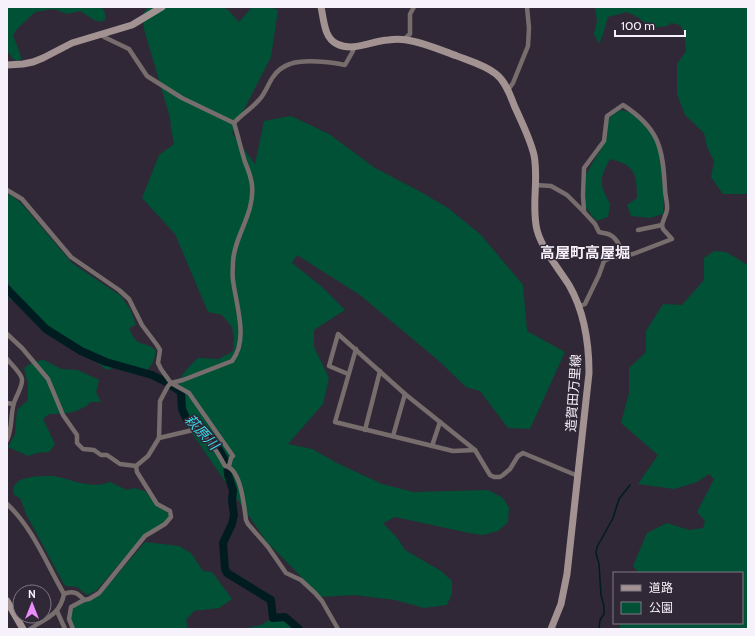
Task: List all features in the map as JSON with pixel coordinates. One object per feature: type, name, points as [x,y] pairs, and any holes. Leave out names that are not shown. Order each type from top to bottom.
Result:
[{"type":"main road","points":[[7,65],[33,62],[72,43],[132,25],[162,7]]},
{"type":"main road","name":"造賀田万里線","points":[[321,7],[325,26],[330,38],[336,44],[344,47],[352,47],[386,40],[403,40],[429,45],[483,66],[496,74],[508,90],[529,139],[534,156],[534,219],[538,233],[544,245],[570,287],[578,306],[587,338],[589,373],[565,586],[561,604],[551,629]]},
{"type":"main road","points":[[7,601],[23,629]]},
{"type":"street","points":[[403,40],[410,34],[410,14],[414,7]]},
{"type":"street","points":[[508,90],[513,83],[528,46],[529,28],[526,7]]},
{"type":"street","points":[[7,334],[22,348],[48,379],[63,415],[77,435],[77,443],[86,450],[94,450],[101,455],[107,455],[120,464],[136,466],[148,456],[159,438],[160,401],[171,382],[183,380],[232,361],[239,348],[240,322],[233,280],[233,260],[252,200],[252,184],[234,123],[182,98],[147,76],[128,49],[101,34]]},
{"type":"street","points":[[234,123],[240,116],[260,100],[273,77],[281,69],[298,62],[326,62],[346,65],[353,52],[352,47]]},
{"type":"street","points":[[578,306],[584,304],[599,276],[604,261],[610,258],[632,254],[672,238],[662,225],[667,209],[663,161],[657,140],[654,132],[638,115],[623,105],[607,116],[604,141],[584,168],[584,212]]},
{"type":"street","points":[[535,184],[545,185],[559,190],[575,203],[595,224],[599,232],[610,234],[615,239],[623,256]]},
{"type":"street","points":[[7,190],[22,199],[72,257],[119,290],[129,299],[142,325],[160,350],[158,363],[161,369],[171,382],[189,393],[232,456],[227,466]]},
{"type":"street","points":[[638,230],[662,225]]},
{"type":"street","points":[[348,374],[329,366],[338,334],[405,394],[475,450],[490,475],[500,477],[503,475],[510,469],[518,456],[523,453],[578,476]]},
{"type":"street","points":[[356,349],[335,422],[453,451],[475,450]]},
{"type":"street","points":[[7,359],[22,378],[22,382],[13,404],[7,440]]},
{"type":"street","points":[[365,430],[380,371]]},
{"type":"street","points":[[393,436],[405,394]]},
{"type":"street","points":[[7,403],[13,404]]},
{"type":"street","points":[[432,446],[440,422]]},
{"type":"street","points":[[159,438],[188,431],[196,431],[207,440],[227,466],[236,473],[248,524],[268,547],[286,572],[301,580],[318,597],[338,629]]},
{"type":"street","points":[[73,629],[68,619],[71,607],[99,593],[145,536],[165,524],[171,517],[170,511],[157,504],[152,497],[137,472],[136,466]]},
{"type":"street","points":[[7,504],[18,514],[29,529],[64,594],[63,600],[57,611],[30,629]]},
{"type":"street","points":[[64,594],[74,592],[79,594],[84,600]]},
{"type":"street","points":[[57,611],[65,629]]},
{"type":"green space","points":[[7,7],[101,7],[104,10],[106,18],[102,22],[94,20],[80,11],[67,14],[54,9],[35,12],[17,29],[13,35],[22,59],[16,61],[7,50]]},
{"type":"green space","points":[[148,7],[219,7],[227,9],[239,22],[252,7],[269,7],[278,10],[271,57],[232,133],[255,164],[264,121],[291,116],[329,134],[375,168],[448,208],[481,235],[523,285],[527,331],[565,352],[530,429],[508,428],[480,391],[466,387],[439,361],[360,295],[297,255],[292,263],[321,286],[345,310],[314,330],[314,347],[329,378],[323,404],[288,444],[312,449],[337,463],[382,484],[413,492],[488,490],[503,498],[509,508],[508,522],[498,531],[483,535],[395,517],[383,523],[398,539],[405,550],[441,571],[452,581],[452,593],[447,605],[424,608],[395,600],[354,595],[321,597],[266,541],[187,426],[180,407],[178,393],[178,387],[183,374],[198,358],[219,359],[233,351],[234,337],[232,327],[222,315],[208,312],[175,234],[142,198],[159,155],[174,144],[170,118],[144,29],[143,14]]},
{"type":"green space","points":[[595,7],[748,7],[748,194],[723,194],[711,177],[714,161],[707,147],[704,133],[685,115],[677,94],[677,64],[686,51],[684,33],[680,25],[671,23],[667,26],[651,28],[639,18],[627,12],[608,17],[599,44],[594,34],[597,21]]},
{"type":"green space","points":[[620,110],[629,112],[643,122],[653,136],[657,145],[664,174],[663,214],[650,218],[631,216],[627,205],[637,198],[635,177],[630,168],[625,164],[610,159],[602,177],[602,186],[610,204],[608,217],[596,221],[586,208],[586,174],[605,142],[608,118]]},
{"type":"green space","points":[[7,194],[21,203],[72,263],[121,296],[130,309],[136,325],[129,328],[132,335],[138,342],[156,350],[153,362],[146,371],[138,375],[113,368],[107,370],[82,351],[37,325],[22,301],[10,300],[10,287],[7,279]]},
{"type":"green space","points":[[714,251],[726,252],[748,265],[748,629],[620,629],[620,624],[743,624],[743,572],[638,572],[633,566],[647,533],[667,523],[689,530],[703,528],[705,521],[697,512],[714,479],[709,474],[697,482],[674,489],[638,484],[658,455],[621,423],[629,393],[629,368],[646,352],[646,331],[663,304],[682,305],[704,280],[704,258]]},
{"type":"green space","points":[[44,360],[61,369],[78,370],[99,380],[96,392],[101,402],[91,402],[77,411],[61,414],[49,414],[43,419],[55,444],[49,452],[37,453],[28,456],[8,447],[15,434],[17,410],[28,400],[28,385],[24,368],[35,361]]},
{"type":"green space","points":[[41,476],[53,476],[96,485],[110,482],[127,490],[134,488],[145,491],[156,505],[167,511],[169,515],[168,520],[144,535],[96,591],[87,595],[77,587],[65,586],[27,516],[20,498],[14,495],[13,488],[21,480]]},
{"type":"green space","points":[[145,542],[179,546],[191,553],[203,571],[212,572],[232,599],[219,608],[194,611],[186,620],[188,629],[72,629],[69,619],[74,605],[99,596]]},
{"type":"green space","points":[[273,618],[285,618],[293,626],[289,629],[242,629],[261,625]]},
{"type":"waterway","name":"萩原川","points":[[7,289],[46,329],[81,351],[106,362],[152,375],[181,392],[182,409],[187,420],[217,446],[227,464],[228,475],[233,490],[232,501],[234,515],[232,524],[223,543],[225,569],[227,573],[271,600],[273,618],[285,617],[299,629]]},
{"type":"waterway","points":[[599,629],[600,620],[604,614],[604,606],[601,595],[599,564],[596,553],[597,547],[613,518],[619,499],[630,485]]},
{"type":"district","name":"高屋町高屋堀","points":[[585,253]]}]
